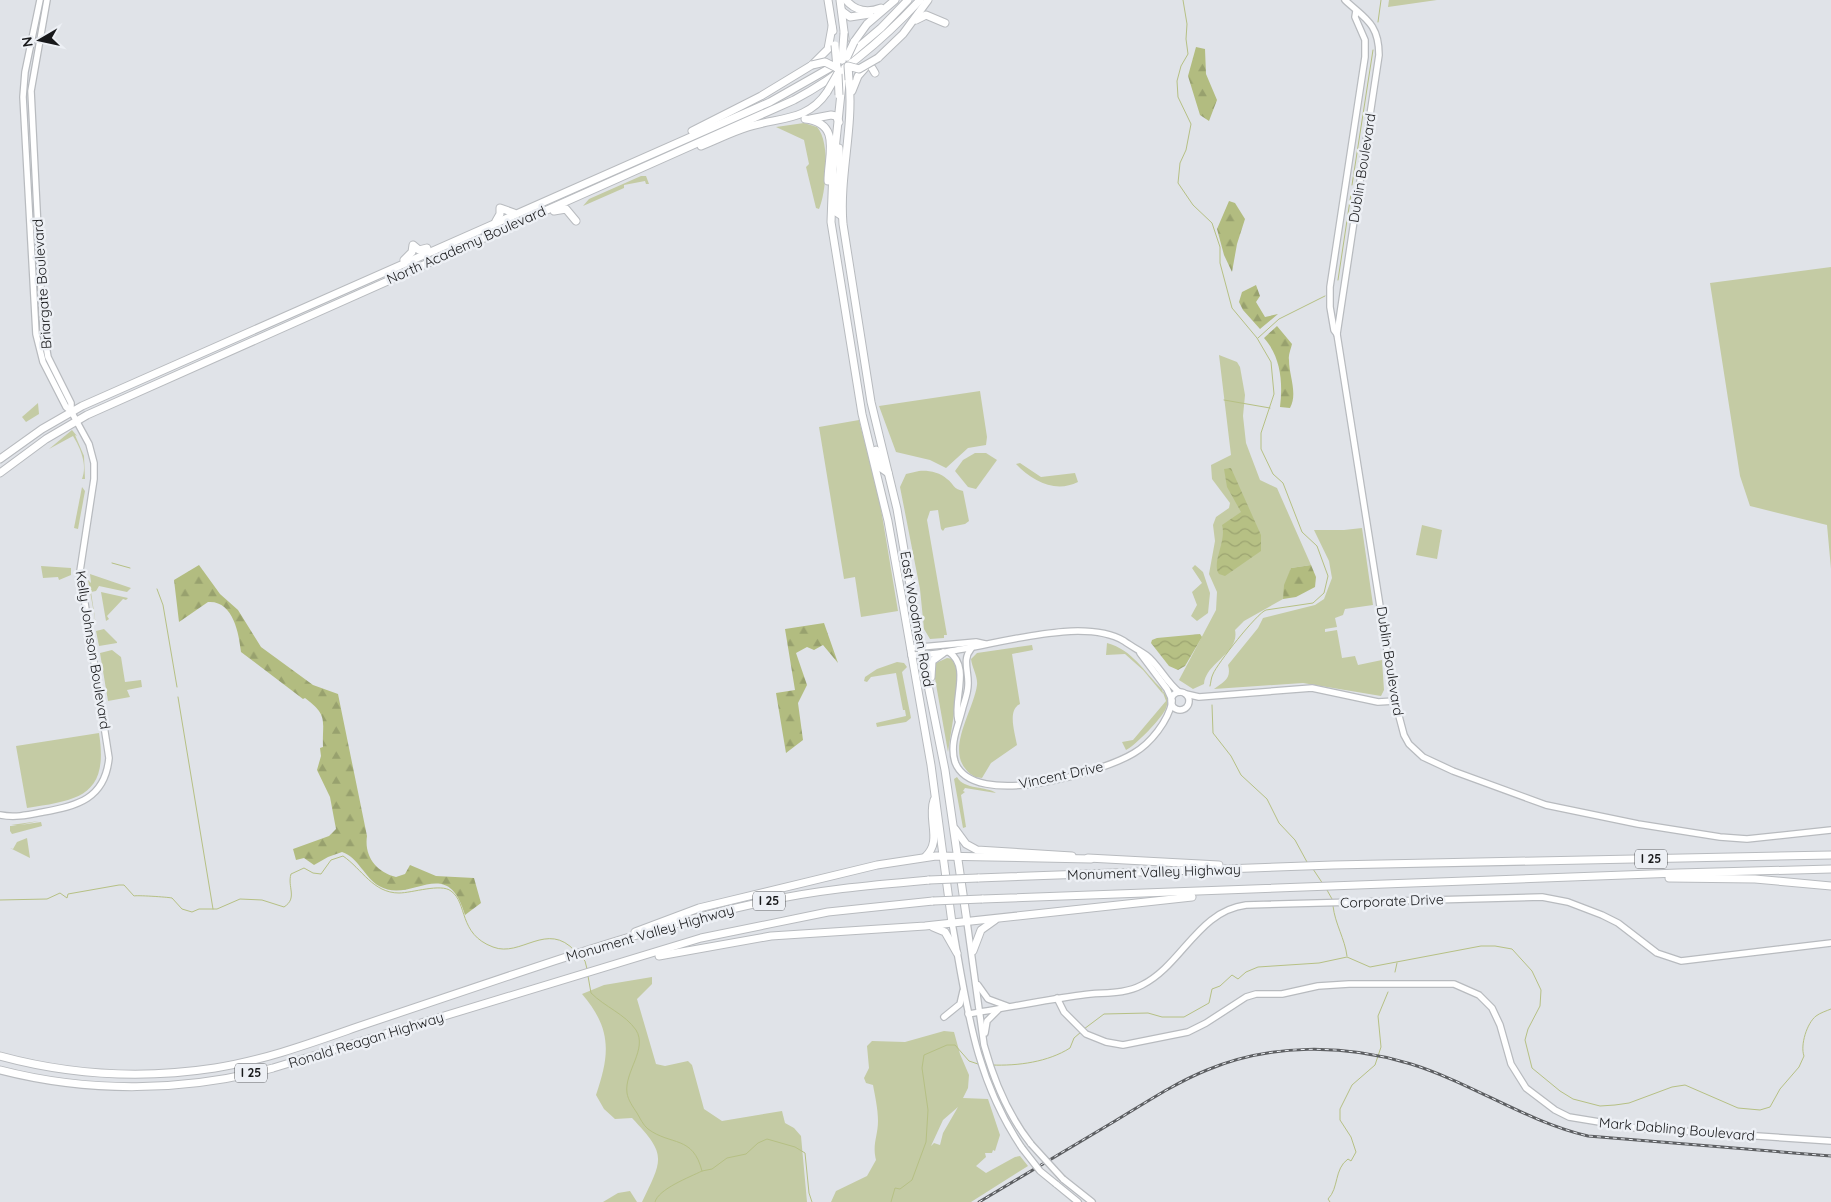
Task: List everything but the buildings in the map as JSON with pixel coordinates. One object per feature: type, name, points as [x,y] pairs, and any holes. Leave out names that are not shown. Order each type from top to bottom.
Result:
[{"type":"highway","name":"East Woodmen Road","points":[[828,0],[839,71],[838,138],[830,202],[832,229],[851,354],[888,521],[934,797],[952,923]]},
{"type":"highway","name":"East Woodmen Road","points":[[840,0],[850,107],[842,195],[842,216],[871,402],[898,509],[922,655],[936,722],[954,828],[967,922]]},
{"type":"highway","points":[[846,0],[853,7],[861,10],[879,9]]},
{"type":"highway","points":[[770,123],[804,114],[815,107],[827,92],[845,62],[854,42],[867,24],[895,0]]},
{"type":"highway","name":"North Academy Boulevard","points":[[0,459],[17,445],[71,411],[496,222],[500,214],[500,208],[515,213],[770,102],[823,73],[870,37],[908,0]]},
{"type":"highway","name":"North Academy Boulevard","points":[[0,473],[46,438],[76,420],[794,100],[834,76],[869,51],[920,0]]},
{"type":"highway","points":[[912,23],[928,0]]},
{"type":"highway","points":[[842,11],[850,18],[868,15],[888,5]]},
{"type":"highway","points":[[850,107],[854,85],[912,23],[921,16],[926,15],[945,23]]},
{"type":"highway","points":[[654,152],[760,96],[812,65],[828,49],[832,27]]},
{"type":"highway","points":[[844,33],[845,62]]},
{"type":"highway","points":[[836,47],[845,62],[859,69],[869,70]]},
{"type":"highway","points":[[869,51],[870,59]]},
{"type":"highway","points":[[812,65],[824,62],[839,71],[849,81]]},
{"type":"highway","points":[[671,154],[696,148],[750,126],[831,114],[836,116],[839,122]]},
{"type":"highway","points":[[805,119],[820,123],[829,133],[831,143],[828,182],[830,202]]},
{"type":"highway","points":[[832,229],[836,219],[842,216],[836,212],[840,169],[838,138]]},
{"type":"highway","points":[[523,220],[535,219],[563,208],[576,221]]},
{"type":"highway","points":[[455,250],[461,237]]},
{"type":"highway","points":[[403,262],[412,252],[413,245],[419,250],[433,249]]},
{"type":"highway","points":[[867,432],[872,440],[882,468],[888,473]]},
{"type":"highway","points":[[936,722],[938,714],[930,667],[933,660],[946,653]]},
{"type":"highway","points":[[924,858],[932,850],[935,842],[931,811],[934,797]]},
{"type":"highway","points":[[954,828],[966,844],[977,850],[1051,853],[1091,859]]},
{"type":"highway","name":"Monument Valley Highway","points":[[491,982],[556,960],[690,920],[759,902],[842,888],[929,880],[1333,865],[1831,854]]},
{"type":"highway","points":[[612,943],[647,926],[699,908],[847,872],[924,858],[958,856],[1091,859],[1252,868]]},
{"type":"highway","name":"Monument Valley Highway","points":[[494,1001],[701,938],[800,916],[871,906],[982,899],[1302,889],[1634,875],[1831,870]]},
{"type":"highway","points":[[1634,875],[1652,878],[1755,879],[1831,886]]},
{"type":"highway","points":[[621,963],[714,944],[772,936],[925,926],[1257,890]]},
{"type":"highway","points":[[972,951],[981,930],[996,919]]},
{"type":"highway","points":[[925,926],[937,928],[945,932],[958,953]]},
{"type":"highway","name":"Ronald Reagan Highway","points":[[0,1056],[46,1066],[111,1074],[146,1074],[214,1068],[288,1050],[491,982]]},
{"type":"highway","name":"Ronald Reagan Highway","points":[[0,1070],[45,1080],[95,1086],[147,1087],[199,1083],[273,1068],[494,1001]]},
{"type":"street","name":"Briargate Boulevard","points":[[40,0],[25,72],[23,97],[36,334],[46,369],[66,408],[71,411],[72,403],[48,357],[43,328],[31,91],[47,0]]},
{"type":"street","name":"Dublin Boulevard","points":[[1345,0],[1356,11],[1364,14],[1373,27],[1377,36],[1379,55],[1337,334],[1396,701],[1404,735],[1409,744],[1423,757],[1452,771],[1546,805],[1638,824],[1720,837],[1747,839],[1831,830]]},
{"type":"street","name":"Dublin Boulevard","points":[[1337,334],[1334,330],[1330,307],[1330,286],[1365,57],[1365,40],[1355,17],[1356,11]]},
{"type":"street","name":"Kelly Johnson Boulevard","points":[[0,815],[17,817],[77,805],[98,789],[108,766],[108,745],[80,571],[94,479],[94,463],[89,444],[71,411]]},
{"type":"street","points":[[910,651],[922,655],[946,653],[972,649],[985,644],[1085,630],[1113,636],[1147,657],[1182,693],[1188,704]]},
{"type":"street","points":[[910,651],[921,647],[976,642],[985,644]]},
{"type":"street","name":"Vincent Drive","points":[[972,649],[966,658],[968,688],[958,720],[953,751],[955,762],[962,774],[972,781],[984,785],[1020,786],[1119,761],[1144,746],[1168,715],[1172,701]]},
{"type":"street","name":"Vincent Drive","points":[[946,653],[956,659],[960,673],[956,713],[958,720]]},
{"type":"street","points":[[1140,653],[1167,689],[1172,701],[1179,709],[1184,709],[1199,697]]},
{"type":"street","points":[[1172,701],[1174,695],[1182,693],[1199,697],[1312,688],[1378,702],[1396,701]]},
{"type":"street","name":"Vincent Drive","points":[[1168,715],[1179,709]]},
{"type":"street","name":"Corporate Drive","points":[[968,1014],[1057,998],[1124,991],[1140,986],[1156,977],[1206,924],[1225,910],[1246,905],[1542,897],[1568,902],[1602,915],[1618,923],[1657,953],[1682,961],[1831,943]]},
{"type":"street","name":"East Woodmen Road","points":[[967,922],[984,1045],[1001,1094],[1031,1144],[1063,1179],[1092,1202]]},
{"type":"street","name":"East Woodmen Road","points":[[952,923],[968,1014],[992,1096],[1022,1148],[1040,1171],[1078,1202]]},
{"type":"street","points":[[977,984],[988,999],[1009,1007]]},
{"type":"street","name":"Mark Dabling Boulevard","points":[[1057,998],[1064,1012],[1086,1034],[1116,1045],[1136,1044],[1188,1032],[1206,1023],[1246,997],[1256,994],[1282,994],[1318,986],[1349,984],[1454,984],[1480,995],[1492,1008],[1500,1025],[1511,1064],[1526,1088],[1555,1110],[1569,1117],[1636,1128],[1831,1141]]},
{"type":"street","points":[[944,1017],[960,1004],[964,989]]},
{"type":"street","points":[[984,1038],[987,1021],[999,1009]]},
{"type":"shaded area","points":[[1389,0],[1437,0],[1388,7]]},
{"type":"shaded area","points":[[804,123],[817,127],[824,144],[826,168],[824,192],[819,209],[816,208],[806,167],[809,164],[804,140],[776,127]]},
{"type":"shaded area","points":[[641,176],[646,176],[649,184],[646,184],[645,181],[624,185],[624,188],[583,206],[589,199]]},
{"type":"shaded area","points":[[1831,267],[1831,569],[1827,525],[1750,506],[1740,476],[1710,283]]},
{"type":"shaded area","points":[[1219,355],[1237,362],[1240,367],[1245,395],[1243,416],[1246,443],[1260,480],[1277,488],[1311,565],[1291,568],[1283,599],[1244,621],[1235,630],[1235,638],[1228,652],[1210,670],[1204,684],[1193,689],[1179,680],[1216,610],[1217,592],[1209,574],[1215,541],[1213,525],[1216,517],[1229,508],[1230,503],[1212,479],[1211,465],[1231,455]]},
{"type":"shaded area","points":[[980,391],[987,437],[986,445],[968,448],[946,468],[930,460],[896,452],[879,406]]},
{"type":"shaded area","points":[[38,403],[39,414],[26,422],[22,417]]},
{"type":"shaded area","points":[[859,420],[879,497],[898,611],[861,617],[855,577],[844,579],[819,427]]},
{"type":"shaded area","points":[[72,430],[77,436],[75,435],[84,456],[85,479],[82,479],[84,462],[73,436],[49,449]]},
{"type":"shaded area","points":[[975,453],[986,453],[997,460],[976,489],[968,487],[955,471],[963,460]]},
{"type":"shaded area","points":[[1020,463],[1041,477],[1075,473],[1078,482],[1061,486],[1045,484],[1037,481],[1016,464]]},
{"type":"shaded area","points":[[919,471],[937,473],[949,481],[955,488],[963,491],[969,521],[965,524],[945,528],[943,531],[938,510],[930,511],[927,520],[947,635],[944,635],[944,638],[930,639],[924,629],[920,589],[900,487],[906,474]]},
{"type":"shaded area","points":[[82,487],[85,491],[78,529],[74,528]]},
{"type":"shaded area","points":[[1422,525],[1442,530],[1437,559],[1416,555]]},
{"type":"shaded area","points":[[1362,528],[1373,605],[1345,609],[1343,615],[1335,618],[1337,627],[1325,629],[1325,632],[1337,630],[1342,658],[1355,656],[1358,665],[1382,660],[1384,690],[1381,696],[1303,683],[1214,689],[1226,680],[1229,674],[1228,665],[1258,628],[1263,618],[1315,605],[1324,599],[1332,578],[1329,561],[1314,530]]},
{"type":"shaded area","points":[[1195,565],[1203,572],[1210,593],[1208,613],[1197,621],[1191,616],[1197,605],[1192,592],[1202,583],[1192,568]]},
{"type":"shaded area","points":[[41,566],[71,568],[71,575],[59,580],[58,577],[43,578]]},
{"type":"shaded area","points":[[90,574],[131,588],[127,592],[99,586],[96,591],[91,592],[96,625],[88,580],[91,583]]},
{"type":"shaded area","points":[[101,592],[128,598],[126,600],[123,599],[107,616],[109,619],[106,621]]},
{"type":"shaded area","points":[[104,629],[117,643],[99,646],[96,631]]},
{"type":"shaded area","points":[[1107,643],[1116,646],[1138,662],[1162,689],[1163,694],[1143,670],[1125,654],[1106,655]]},
{"type":"shaded area","points":[[1032,645],[1033,650],[1012,654],[1020,704],[1016,707],[1013,716],[1017,745],[991,763],[982,778],[975,777],[965,768],[960,758],[959,746],[977,685],[977,678],[971,659],[977,653]]},
{"type":"shaded area","points":[[112,650],[121,657],[125,682],[141,680],[142,687],[127,690],[130,697],[108,701],[100,653]]},
{"type":"shaded area","points":[[947,658],[953,659],[958,674],[958,688],[948,752],[934,673],[936,663]]},
{"type":"shaded area","points":[[897,662],[904,663],[907,667],[902,672],[911,718],[906,722],[877,727],[876,723],[906,716],[905,710],[903,710],[896,673],[871,677],[867,682],[864,681],[865,677],[877,669]]},
{"type":"shaded area","points":[[1162,690],[1167,701],[1164,712],[1142,737],[1126,750],[1122,742],[1133,740],[1166,701]]},
{"type":"shaded area","points":[[99,733],[101,754],[99,770],[94,782],[86,791],[62,802],[27,808],[16,746]]},
{"type":"shaded area","points":[[957,777],[965,784],[996,793],[965,788],[963,791],[965,792],[961,795],[966,827],[963,828],[954,779]]},
{"type":"shaded area","points":[[39,821],[20,825],[41,822],[42,826],[12,834],[10,831],[10,826],[17,826],[11,825]]},
{"type":"shaded area","points":[[27,838],[30,858],[10,848],[13,849],[17,842]]},
{"type":"shaded area","points":[[652,977],[652,984],[637,999],[656,1064],[665,1066],[688,1061],[692,1065],[704,1109],[722,1121],[782,1111],[785,1123],[794,1128],[801,1136],[807,1202],[642,1202],[657,1166],[658,1157],[656,1149],[632,1118],[615,1119],[604,1109],[596,1095],[604,1067],[606,1042],[599,1019],[582,994],[604,985]]},
{"type":"shaded area","points":[[944,1031],[954,1032],[960,1054],[969,1075],[968,1088],[963,1098],[988,1099],[1000,1135],[995,1151],[985,1153],[986,1157],[976,1166],[986,1173],[1020,1156],[1028,1166],[971,1202],[831,1202],[836,1191],[867,1176],[876,1160],[877,1107],[873,1085],[866,1083],[864,1078],[869,1068],[867,1046],[872,1041],[905,1042]],"holes":[[[958,1107],[943,1133],[940,1145],[934,1143],[931,1146],[943,1120]]]},
{"type":"shaded area","points":[[630,1191],[637,1202],[603,1202],[618,1193]]},
{"type":"green space","points":[[1196,47],[1205,49],[1206,74],[1217,100],[1209,121],[1200,115],[1188,76]]},
{"type":"green space","points":[[1229,201],[1235,203],[1245,219],[1237,244],[1232,272],[1224,255],[1217,229]]},
{"type":"green space","points":[[1256,285],[1260,296],[1256,302],[1265,317],[1278,314],[1260,329],[1243,310],[1239,302],[1242,292]]},
{"type":"green space","points":[[1277,326],[1292,344],[1289,354],[1293,390],[1290,408],[1280,407],[1280,371],[1274,353],[1264,338]]},
{"type":"green space","points":[[199,565],[220,594],[238,610],[261,647],[313,685],[338,694],[367,836],[367,850],[377,867],[396,877],[405,874],[410,865],[436,876],[474,878],[481,903],[465,915],[457,897],[449,887],[439,884],[428,884],[404,890],[391,890],[379,886],[369,878],[353,859],[342,852],[314,865],[304,858],[296,860],[293,849],[329,836],[336,829],[330,797],[317,770],[321,756],[320,748],[323,747],[323,719],[313,704],[305,698],[303,699],[241,652],[239,636],[233,619],[223,606],[208,602],[179,622],[174,580]]},
{"type":"green space","points":[[1311,565],[1316,577],[1315,587],[1296,597],[1283,599],[1284,585],[1291,568]]},
{"type":"green space","points":[[824,623],[838,663],[823,645],[814,650],[807,647],[796,653],[807,685],[798,703],[803,740],[786,753],[776,693],[795,690],[785,629]]},
{"type":"water","points":[[1231,468],[1261,535],[1261,551],[1225,576],[1219,574],[1217,569],[1223,538],[1222,525],[1241,512],[1227,487],[1224,469]]},
{"type":"water","points":[[1200,634],[1202,637],[1185,666],[1178,670],[1169,666],[1151,643],[1152,640],[1157,638]]},
{"type":"waterway","points":[[1183,0],[1187,24],[1188,54],[1181,66],[1177,81],[1178,97],[1191,124],[1186,150],[1180,163],[1178,183],[1193,205],[1212,223],[1220,247],[1220,263],[1232,308],[1257,338],[1271,362],[1274,394],[1261,433],[1261,449],[1273,474],[1283,483],[1302,532],[1317,546],[1328,576],[1324,593],[1313,603],[1266,610],[1261,613],[1222,660],[1211,678],[1210,686]]},
{"type":"waterway","points":[[1378,22],[1381,0]]},
{"type":"waterway","points":[[1352,185],[1373,50]]},
{"type":"waterway","points":[[1338,280],[1351,194]]},
{"type":"waterway","points":[[1258,338],[1279,319],[1325,296]]},
{"type":"waterway","points":[[1224,400],[1270,408]]},
{"type":"waterway","points":[[112,563],[130,568]]},
{"type":"waterway","points":[[157,589],[163,605],[177,687]]},
{"type":"waterway","points":[[178,697],[213,909]]},
{"type":"waterway","points":[[1212,705],[1213,733],[1231,756],[1241,775],[1267,799],[1279,823],[1295,840],[1307,862]]},
{"type":"waterway","points":[[0,900],[47,899],[60,893],[67,898],[68,894],[124,885],[134,896],[172,898],[182,909],[192,912],[199,909],[217,909],[240,899],[262,900],[284,907],[288,904],[291,896],[291,874],[304,868],[313,873],[321,874],[331,860],[343,856],[375,885],[390,892],[405,893],[440,888],[451,891],[460,903],[465,919],[474,934],[493,947],[503,949],[514,948],[534,941],[554,939],[565,942],[575,951]]},
{"type":"waterway","points":[[1313,869],[1323,884]]},
{"type":"waterway","points":[[1327,890],[1332,899]]},
{"type":"waterway","points":[[1333,906],[1347,956]]},
{"type":"waterway","points":[[1084,1029],[1104,1014],[1148,1013],[1162,1017],[1184,1017],[1209,1003],[1212,989],[1220,986],[1232,975],[1238,979],[1246,972],[1258,967],[1319,963],[1347,957],[1370,967],[1481,946],[1495,946],[1512,949],[1532,971],[1541,990],[1540,1006],[1528,1029],[1525,1040],[1532,1068],[1560,1091],[1573,1099],[1600,1106],[1629,1103],[1672,1087],[1685,1085],[1738,1108],[1760,1110],[1770,1107],[1780,1089],[1799,1067],[1804,1056],[1805,1034],[1813,1019],[1831,1009]]},
{"type":"waterway","points":[[580,956],[585,961],[587,969]]},
{"type":"waterway","points":[[1395,972],[1397,963]]},
{"type":"waterway","points":[[588,976],[591,993],[626,1019],[636,1030],[639,1037],[638,1053],[627,1085],[628,1098],[648,1129],[687,1146],[698,1160],[702,1171]]},
{"type":"waterway","points":[[1330,1202],[1328,1199],[1334,1190],[1338,1173],[1348,1159],[1351,1161],[1356,1152],[1351,1137],[1340,1120],[1340,1109],[1352,1085],[1375,1065],[1381,1047],[1378,1016],[1388,992]]},
{"type":"waterway","points":[[992,1065],[1022,1064],[1052,1057],[1070,1048],[1074,1038],[1081,1032]]},
{"type":"waterway","points":[[891,1202],[895,1188],[900,1189],[912,1180],[926,1142],[928,1110],[922,1068],[924,1055],[947,1045],[955,1045],[969,1061],[978,1064]]},
{"type":"waterway","points":[[655,1202],[657,1197],[675,1184],[702,1171],[712,1169],[727,1158],[746,1154],[758,1143],[767,1139],[795,1147],[805,1153],[809,1193],[812,1202]]},
{"type":"railway","points":[[979,1202],[1195,1075],[1231,1061],[1257,1055],[1308,1049],[1360,1053],[1386,1057],[1411,1064],[1456,1081],[1542,1121],[1588,1136],[1831,1156]]}]
